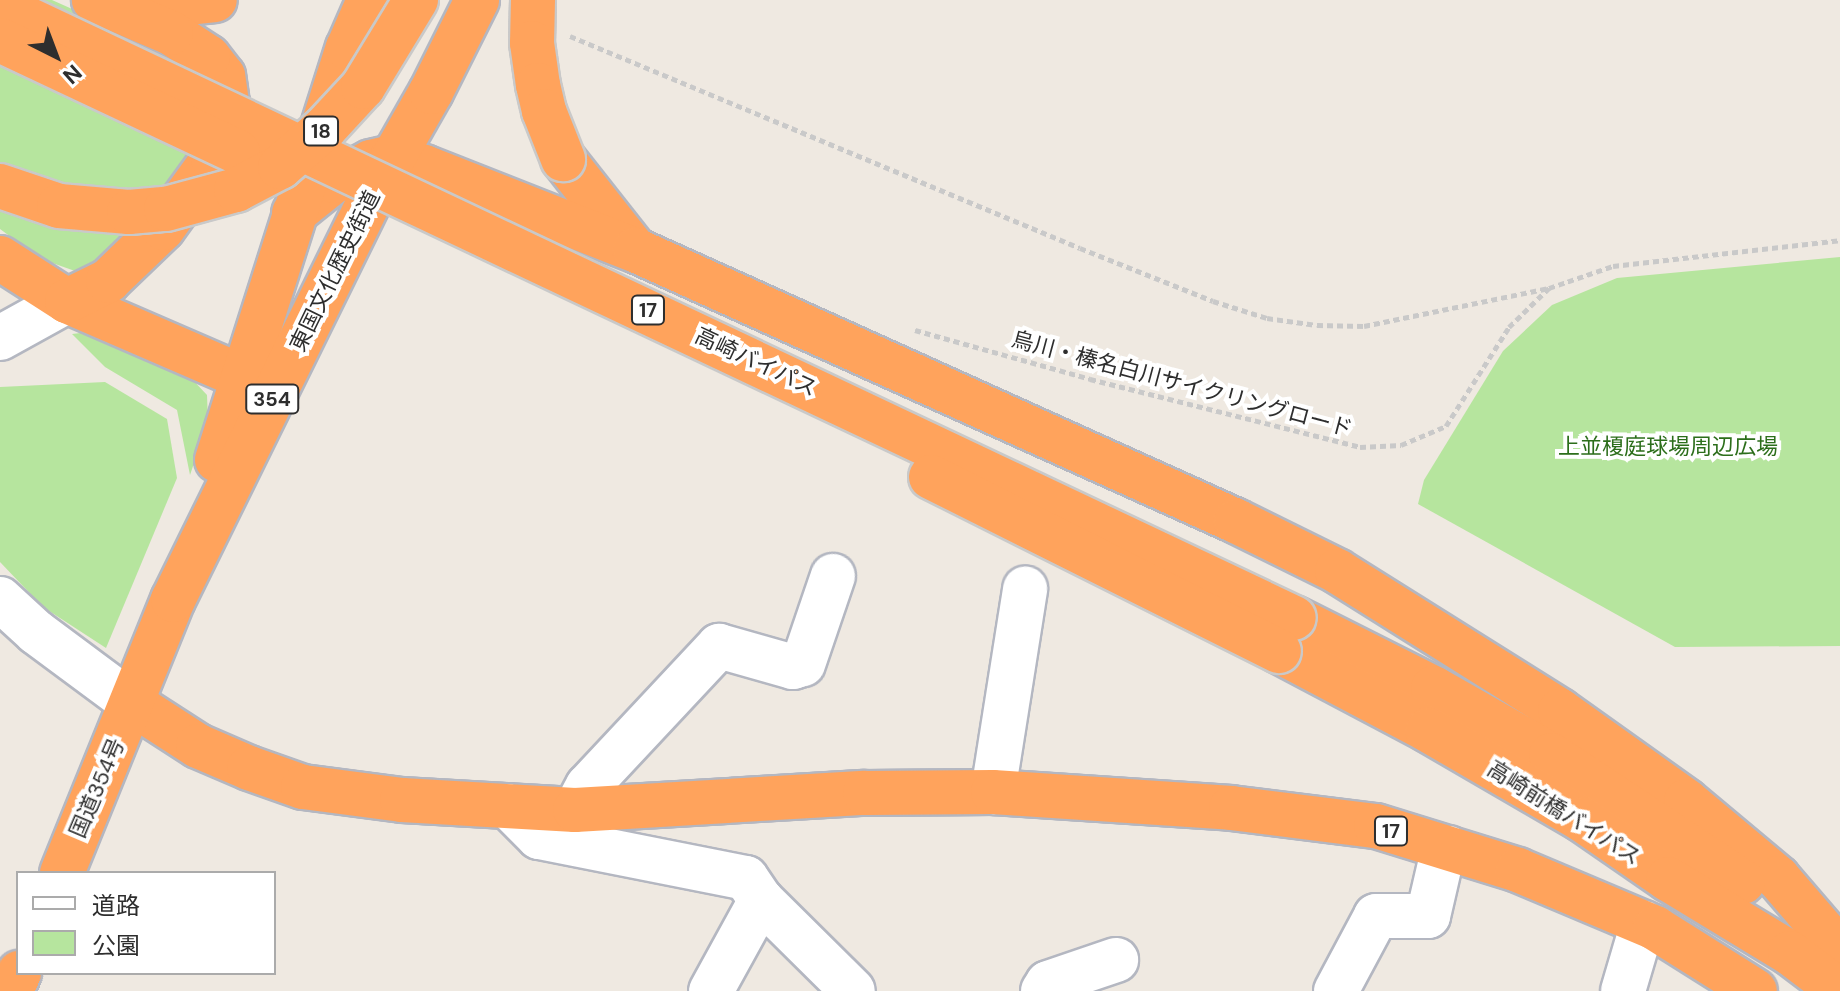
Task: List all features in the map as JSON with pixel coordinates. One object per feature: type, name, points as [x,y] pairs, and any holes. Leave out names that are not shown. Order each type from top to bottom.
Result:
[{"type":"highway","points":[[67,301],[108,281],[163,228],[213,159],[227,103],[223,76],[208,57],[171,33],[94,0]]},
{"type":"highway","points":[[117,0],[206,2]]},
{"type":"highway","name":"18","points":[[294,213],[348,48],[369,0]]},
{"type":"highway","points":[[0,186],[59,206],[129,212],[166,209],[236,190],[280,167],[325,128],[363,87],[416,0]]},
{"type":"highway","name":"東国文化歴史街道","points":[[173,600],[371,197],[431,92],[477,0]]},
{"type":"highway","name":"高崎バイパス","points":[[0,6],[1287,635]]},
{"type":"highway","points":[[547,16],[532,43],[544,111],[563,159],[635,250]]},
{"type":"highway","name":"高崎バイパス","points":[[0,40],[903,463],[1287,635]]},
{"type":"highway","points":[[294,213],[353,170],[392,157]]},
{"type":"highway","name":"17","points":[[392,157],[635,250],[1236,521],[1337,571],[1560,711],[1686,801],[1778,878],[1840,950]]},
{"type":"highway","points":[[8,259],[67,301],[243,377],[277,347],[319,265],[371,197]]},
{"type":"highway","name":"東国文化歴史街道","points":[[133,704],[173,600],[294,213]]},
{"type":"highway","name":"高崎前橋バイパス","points":[[1287,635],[1466,752],[1581,819],[1668,879],[1790,953],[1840,991]]},
{"type":"highway","name":"高崎前橋バイパス","points":[[1287,635],[1433,688],[1551,755],[1665,827],[1840,950]]},
{"type":"highway","name":"17","points":[[133,704],[198,746],[303,787],[402,800],[575,810],[865,793],[993,792],[1301,814],[1376,826],[1518,870],[1643,923],[1755,991]]},
{"type":"highway","name":"国道354号","points":[[63,871],[133,704]]},
{"type":"highway","points":[[1668,879],[1811,991]]},
{"type":"street","points":[[0,338],[67,301]]},
{"type":"street","points":[[575,810],[588,786],[719,646],[728,646],[793,667],[803,664],[833,576]]},
{"type":"street","points":[[993,792],[1025,589]]},
{"type":"street","points":[[0,599],[36,632],[133,704]]},
{"type":"street","points":[[508,806],[539,837],[746,878],[761,900],[853,991]]},
{"type":"street","points":[[1336,991],[1376,916],[1428,916],[1440,864],[1448,848]]},
{"type":"street","points":[[711,991],[761,900]]},
{"type":"street","points":[[1623,991],[1643,923]]},
{"type":"street","points":[[1043,991],[1048,983],[1116,960]]},
{"type":"path","points":[[547,16],[1080,248],[1213,301],[1267,318],[1317,325],[1364,326],[1549,288]]},
{"type":"path","name":"烏川・榛名白川サイクリングロード","points":[[900,325],[1090,379],[1360,447],[1401,445],[1446,426],[1509,327],[1549,288],[1613,266],[1840,240]]},
{"type":"green space","points":[[0,0],[52,0],[184,59],[207,105],[185,173],[90,271],[75,271],[41,259],[0,229]]},
{"type":"green space","name":"上並榎庭球場周辺広場","points":[[1840,257],[1840,646],[1675,647],[1418,504],[1424,480],[1503,351],[1552,305],[1617,278]]},
{"type":"green space","points":[[89,332],[189,376],[207,395],[208,422],[190,475],[177,410],[105,367],[72,334]]},
{"type":"green space","points":[[105,382],[167,419],[177,478],[106,648],[43,607],[0,562],[0,387]]}]
